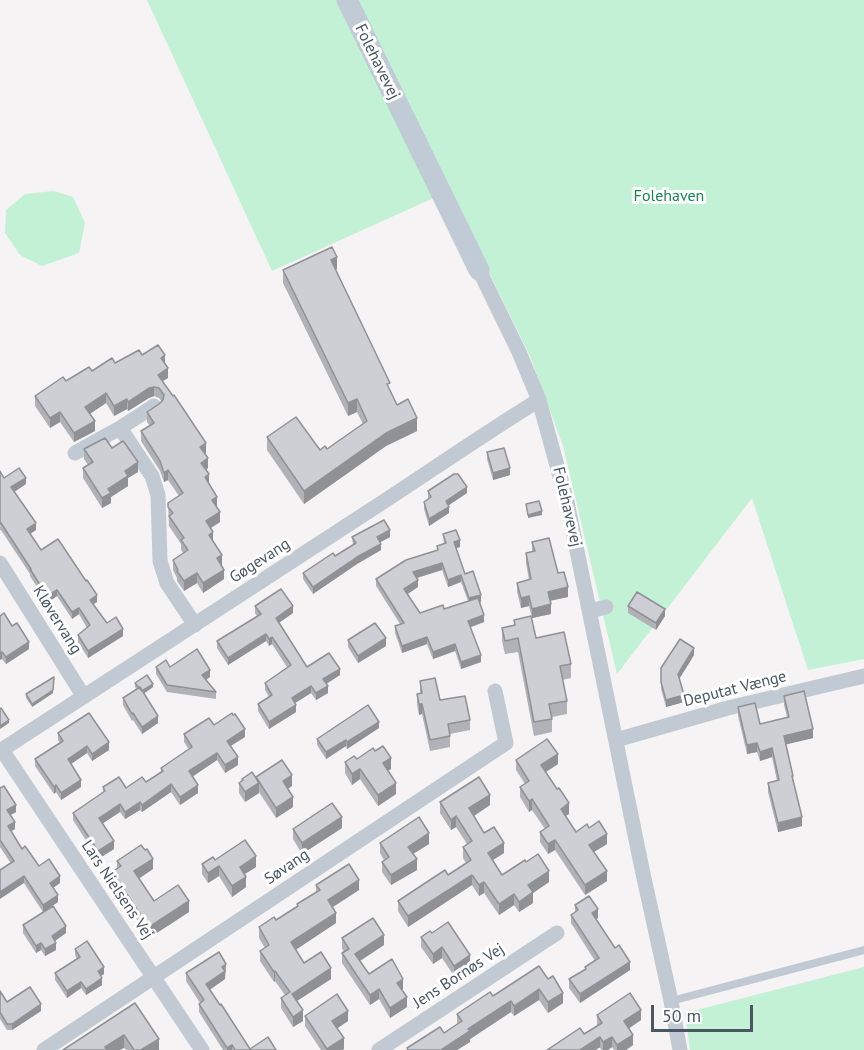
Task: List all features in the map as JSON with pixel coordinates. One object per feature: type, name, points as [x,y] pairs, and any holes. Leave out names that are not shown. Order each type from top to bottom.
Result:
[{"type":"street","name":"Folehavevej","points":[[347,0],[519,352],[538,400],[567,502],[680,1050]]},
{"type":"street","name":"Gøgevang","points":[[1,751],[538,400]]},
{"type":"street","points":[[75,453],[154,406]]},
{"type":"street","points":[[120,428],[152,476],[158,495],[160,561],[167,583],[195,625]]},
{"type":"street","name":"Kløvervang","points":[[0,563],[84,697]]},
{"type":"street","points":[[590,612],[606,607]]},
{"type":"street","name":"Deputat Vænge","points":[[616,740],[728,708],[864,676]]},
{"type":"street","name":"Søvang","points":[[44,1050],[506,743],[495,691]]},
{"type":"street","name":"Lars Nielsens Vej","points":[[1,751],[202,1050]]},
{"type":"street","name":"Jens Bornøs Vej","points":[[379,1050],[558,933]]},
{"type":"lane","points":[[671,1001],[864,950]]},
{"type":"green space","name":"Folehaven","points":[[147,0],[864,0],[864,659],[808,670],[752,498],[617,674],[563,446],[530,356],[449,191],[272,271]]},
{"type":"green space","points":[[54,191],[73,197],[85,223],[79,253],[42,266],[20,255],[5,233],[6,210],[25,194]]},
{"type":"green space","points":[[864,967],[864,1050],[690,1050],[685,1013]]},
{"type":"building","points":[[332,247],[337,257],[331,260],[390,383],[387,384],[397,405],[408,399],[417,418],[386,433],[304,491],[267,437],[296,417],[320,450],[325,446],[327,449],[367,421],[357,399],[348,403],[283,270]]},
{"type":"building","points":[[158,345],[165,355],[161,358],[168,368],[158,375],[206,443],[200,447],[208,458],[201,463],[209,474],[205,477],[217,497],[212,500],[220,512],[206,521],[213,532],[209,535],[222,555],[217,558],[224,570],[203,583],[197,573],[184,581],[177,571],[173,560],[188,550],[181,540],[184,538],[169,516],[173,513],[168,503],[183,493],[168,470],[164,473],[160,461],[141,431],[154,423],[147,412],[163,400],[164,395],[159,388],[149,388],[128,402],[127,399],[114,406],[106,393],[85,407],[95,421],[74,433],[60,412],[50,418],[35,396],[63,377],[66,381],[89,367],[92,371],[112,358],[115,363],[139,350],[142,355]]},
{"type":"building","points":[[105,438],[112,448],[123,441],[138,462],[125,471],[128,476],[108,489],[111,493],[102,498],[83,468],[93,462],[84,449]]},
{"type":"building","points":[[504,448],[510,468],[493,473],[487,452]]},
{"type":"building","points":[[19,468],[26,478],[11,487],[36,523],[27,529],[41,550],[58,539],[97,595],[90,600],[107,623],[116,617],[123,629],[88,651],[78,635],[90,625],[79,608],[72,612],[57,590],[47,596],[0,524],[0,471],[4,478]]},
{"type":"building","points":[[454,474],[458,474],[467,487],[446,501],[449,507],[429,519],[424,502],[431,497],[428,491]]},
{"type":"building","points":[[539,501],[542,511],[528,515],[526,504]]},
{"type":"building","points":[[384,520],[390,530],[377,537],[381,544],[357,557],[313,587],[303,573],[333,553],[335,556],[356,543],[352,537]]},
{"type":"building","points":[[456,530],[460,540],[454,542],[465,574],[473,571],[481,595],[469,598],[461,575],[448,580],[442,563],[413,572],[418,580],[404,589],[420,613],[443,605],[444,609],[478,598],[484,615],[468,621],[481,655],[461,662],[455,644],[433,652],[427,637],[402,646],[395,626],[404,623],[376,579],[406,560],[438,550],[437,546],[446,543],[443,534]]},
{"type":"building","points":[[549,538],[558,573],[564,572],[568,587],[548,592],[551,604],[532,609],[529,596],[521,598],[517,583],[531,579],[526,553],[535,551],[532,542]]},
{"type":"building","points":[[281,589],[293,606],[276,618],[307,667],[329,653],[340,669],[323,679],[328,686],[316,693],[311,686],[292,698],[296,705],[269,722],[258,704],[272,695],[265,683],[291,665],[272,637],[269,639],[266,634],[228,658],[217,641],[261,614],[255,606]]},
{"type":"building","points":[[637,592],[665,609],[656,623],[628,606]]},
{"type":"building","points":[[4,613],[12,626],[17,623],[29,642],[6,657],[2,652],[0,653],[0,616]]},
{"type":"building","points":[[531,616],[536,638],[564,632],[571,664],[560,666],[567,701],[549,704],[552,719],[534,722],[518,638],[505,641],[502,628],[515,625],[514,620]]},
{"type":"building","points":[[375,623],[386,638],[358,656],[348,640]]},
{"type":"building","points":[[680,639],[694,648],[678,674],[684,695],[666,700],[661,682],[661,668]]},
{"type":"building","points":[[197,649],[210,670],[202,675],[216,692],[167,685],[156,667],[166,660],[170,667]]},
{"type":"building","points":[[147,675],[153,684],[142,691],[135,683]]},
{"type":"building","points":[[54,677],[53,690],[32,704],[26,694]]},
{"type":"building","points":[[435,678],[440,700],[465,696],[470,720],[448,724],[450,736],[430,740],[422,704],[419,704],[417,694],[422,693],[420,681]]},
{"type":"building","points":[[140,687],[158,716],[142,727],[123,698]]},
{"type":"building","points":[[804,691],[813,729],[784,736],[802,817],[778,823],[768,783],[779,780],[772,748],[760,752],[757,743],[747,745],[738,707],[755,703],[760,724],[789,717],[784,696]]},
{"type":"building","points":[[368,705],[379,722],[326,752],[317,739]]},
{"type":"building","points":[[0,709],[9,720],[0,726]]},
{"type":"building","points":[[89,713],[109,742],[92,754],[87,746],[68,759],[81,780],[61,793],[56,785],[54,787],[35,759],[63,741],[58,733]]},
{"type":"building","points":[[232,713],[245,729],[227,741],[238,757],[225,765],[217,753],[189,771],[198,785],[180,797],[171,784],[142,805],[140,802],[125,812],[120,804],[99,818],[114,841],[98,851],[73,813],[105,791],[103,787],[119,777],[126,788],[142,777],[146,782],[163,771],[161,768],[192,747],[184,734],[209,718],[214,725]]},
{"type":"building","points":[[547,739],[558,754],[541,765],[569,803],[561,809],[576,832],[587,824],[589,828],[599,821],[607,834],[589,845],[607,871],[585,885],[555,840],[548,844],[540,832],[549,826],[532,799],[529,801],[520,787],[529,781],[516,760]]},
{"type":"building","points":[[383,746],[391,758],[383,763],[396,783],[378,795],[360,769],[352,774],[345,762],[354,756],[357,759],[373,748],[375,751]]},
{"type":"building","points":[[282,760],[292,775],[283,781],[293,797],[276,808],[256,777]]},
{"type":"building","points":[[252,772],[259,783],[245,792],[239,783]]},
{"type":"building","points":[[479,777],[490,795],[469,808],[484,833],[494,827],[504,843],[488,853],[502,875],[538,854],[549,871],[528,885],[533,892],[519,902],[514,894],[499,904],[484,882],[479,885],[472,875],[408,916],[398,901],[445,870],[448,875],[471,860],[463,847],[472,841],[456,816],[451,820],[440,802]]},
{"type":"building","points":[[4,786],[16,805],[7,810],[15,822],[8,826],[22,849],[25,846],[39,866],[49,859],[60,876],[50,883],[58,895],[43,905],[24,876],[0,892],[0,870],[14,861],[0,840],[0,788]]},
{"type":"building","points":[[332,803],[342,817],[302,843],[293,829]]},
{"type":"building","points":[[419,817],[429,833],[408,847],[417,859],[391,875],[382,862],[389,857],[380,843]]},
{"type":"building","points":[[245,840],[256,856],[240,867],[246,877],[232,886],[219,866],[208,873],[202,864],[213,857],[215,860]]},
{"type":"building","points":[[141,845],[145,850],[147,849],[153,859],[134,871],[154,901],[178,885],[189,901],[149,927],[112,872],[121,866],[117,861]]},
{"type":"building","points":[[349,864],[359,880],[328,900],[336,913],[291,942],[304,963],[321,952],[331,968],[292,994],[303,1010],[293,1017],[281,998],[290,992],[260,951],[269,945],[259,927],[274,917],[276,920],[298,906],[297,904],[320,890],[316,885]]},
{"type":"building","points":[[589,896],[598,909],[592,913],[615,948],[619,945],[630,962],[580,994],[569,979],[599,958],[571,915],[578,910],[575,905]]},
{"type":"building","points":[[53,906],[66,926],[52,936],[56,943],[45,949],[41,943],[36,946],[23,925]]},
{"type":"building","points":[[373,918],[384,935],[355,954],[369,974],[392,959],[403,979],[397,983],[407,997],[390,1008],[379,989],[370,995],[342,953],[349,949],[342,938]]},
{"type":"building","points":[[448,922],[470,955],[454,966],[442,947],[433,954],[421,937],[430,931],[432,933]]},
{"type":"building","points":[[87,941],[104,967],[98,971],[102,978],[86,989],[81,982],[67,991],[55,973],[80,957],[75,949]]},
{"type":"building","points":[[219,952],[226,964],[222,967],[225,971],[206,984],[250,1049],[268,1037],[276,1050],[235,1050],[232,1045],[227,1048],[199,1004],[204,1000],[186,973]]},
{"type":"building","points":[[539,966],[548,979],[553,976],[563,993],[548,1002],[539,989],[514,1006],[511,1001],[441,1050],[408,1050],[407,1048],[440,1027],[444,1033],[462,1021],[457,1014],[490,992],[493,996]]},
{"type":"building","points":[[30,987],[41,1004],[12,1024],[7,1024],[0,1012],[0,991],[7,1002]]},
{"type":"building","points":[[630,993],[641,1010],[624,1021],[633,1035],[617,1045],[612,1037],[603,1042],[600,1037],[580,1050],[547,1050],[580,1028],[584,1034],[602,1023],[597,1015]]},
{"type":"building","points":[[337,994],[348,1011],[332,1021],[344,1038],[327,1049],[305,1016]]},
{"type":"building","points":[[135,1003],[159,1039],[141,1050],[134,1050],[124,1035],[105,1047],[107,1050],[63,1050]]}]
